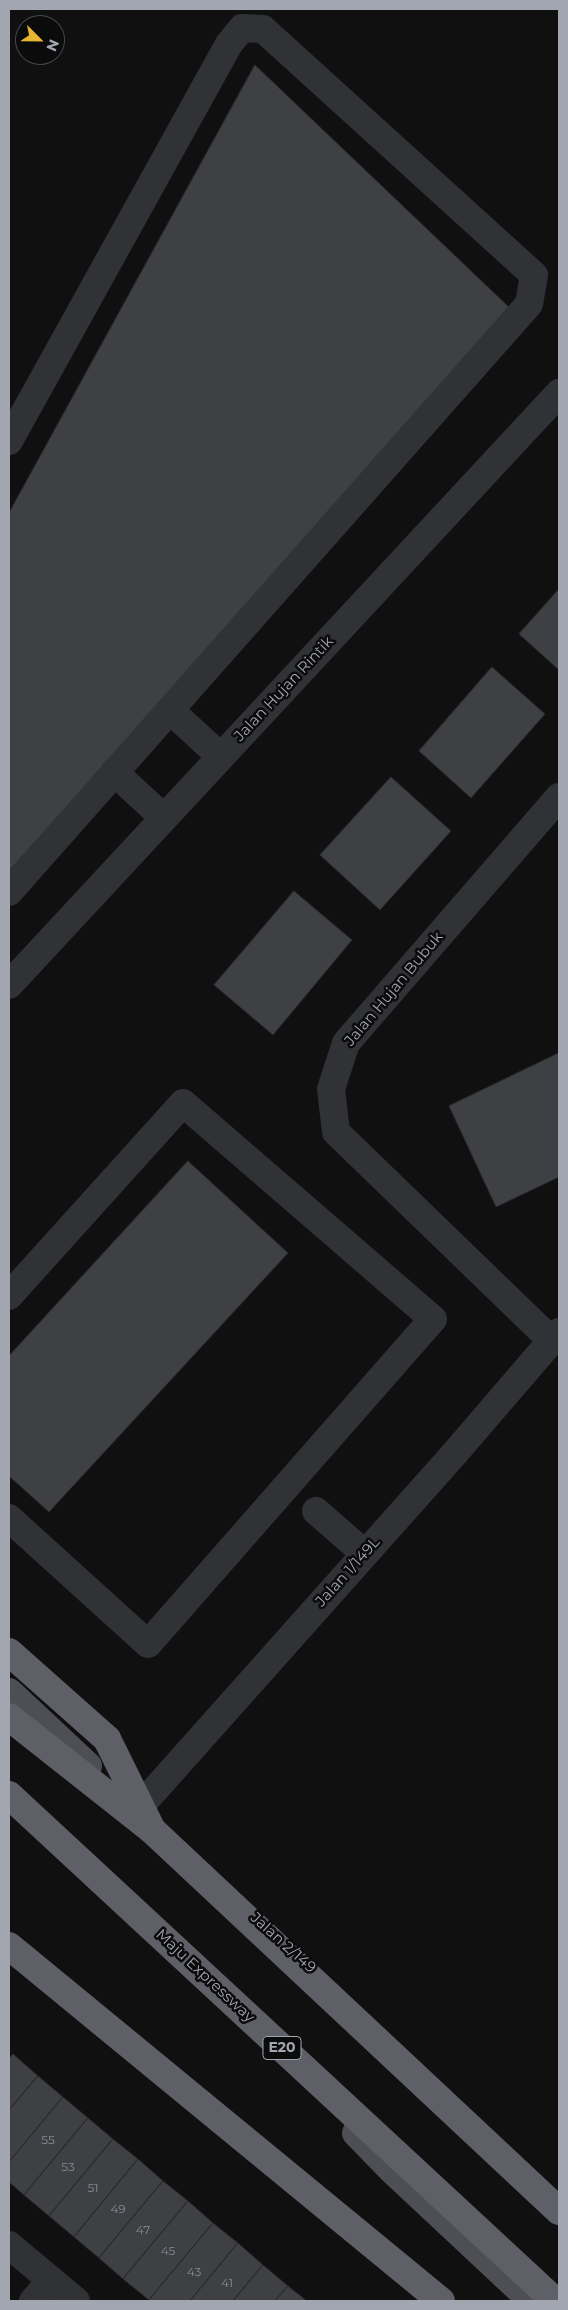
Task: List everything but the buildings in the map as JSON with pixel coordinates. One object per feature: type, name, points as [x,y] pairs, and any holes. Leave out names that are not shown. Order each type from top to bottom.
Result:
[{"type":"highway","points":[[9,1652],[108,1739],[144,1821]]},
{"type":"highway","points":[[9,1717],[144,1821],[559,2211]]},
{"type":"highway","name":"Maju Expressway","points":[[9,1795],[555,2301]]},
{"type":"highway","points":[[9,1946],[441,2301]]},
{"type":"main road","name":"Jalan 2/149","points":[[9,1692],[144,1821],[559,2193]]},
{"type":"main road","points":[[9,1789],[118,1888],[391,2169],[532,2301]]},
{"type":"street","points":[[9,441],[224,52],[242,28],[263,29],[534,275],[529,304],[9,892]]},
{"type":"street","name":"Jalan Hujan Rintik","points":[[9,985],[559,393]]},
{"type":"street","points":[[170,710],[221,757]]},
{"type":"street","points":[[114,772],[164,818]]},
{"type":"street","name":"Jalan Hujan Bubuk","points":[[555,1336],[336,1132],[331,1090],[346,1043],[559,797]]},
{"type":"street","points":[[9,1296],[183,1103],[433,1319],[148,1644],[9,1518]]},
{"type":"street","name":"Jalan 1/149L","points":[[144,1821],[364,1553],[455,1452],[555,1336]]},
{"type":"street","points":[[316,1511],[364,1553]]},
{"type":"street","points":[[9,2245],[76,2301]]},
{"type":"street","points":[[33,2301],[51,2280]]}]
